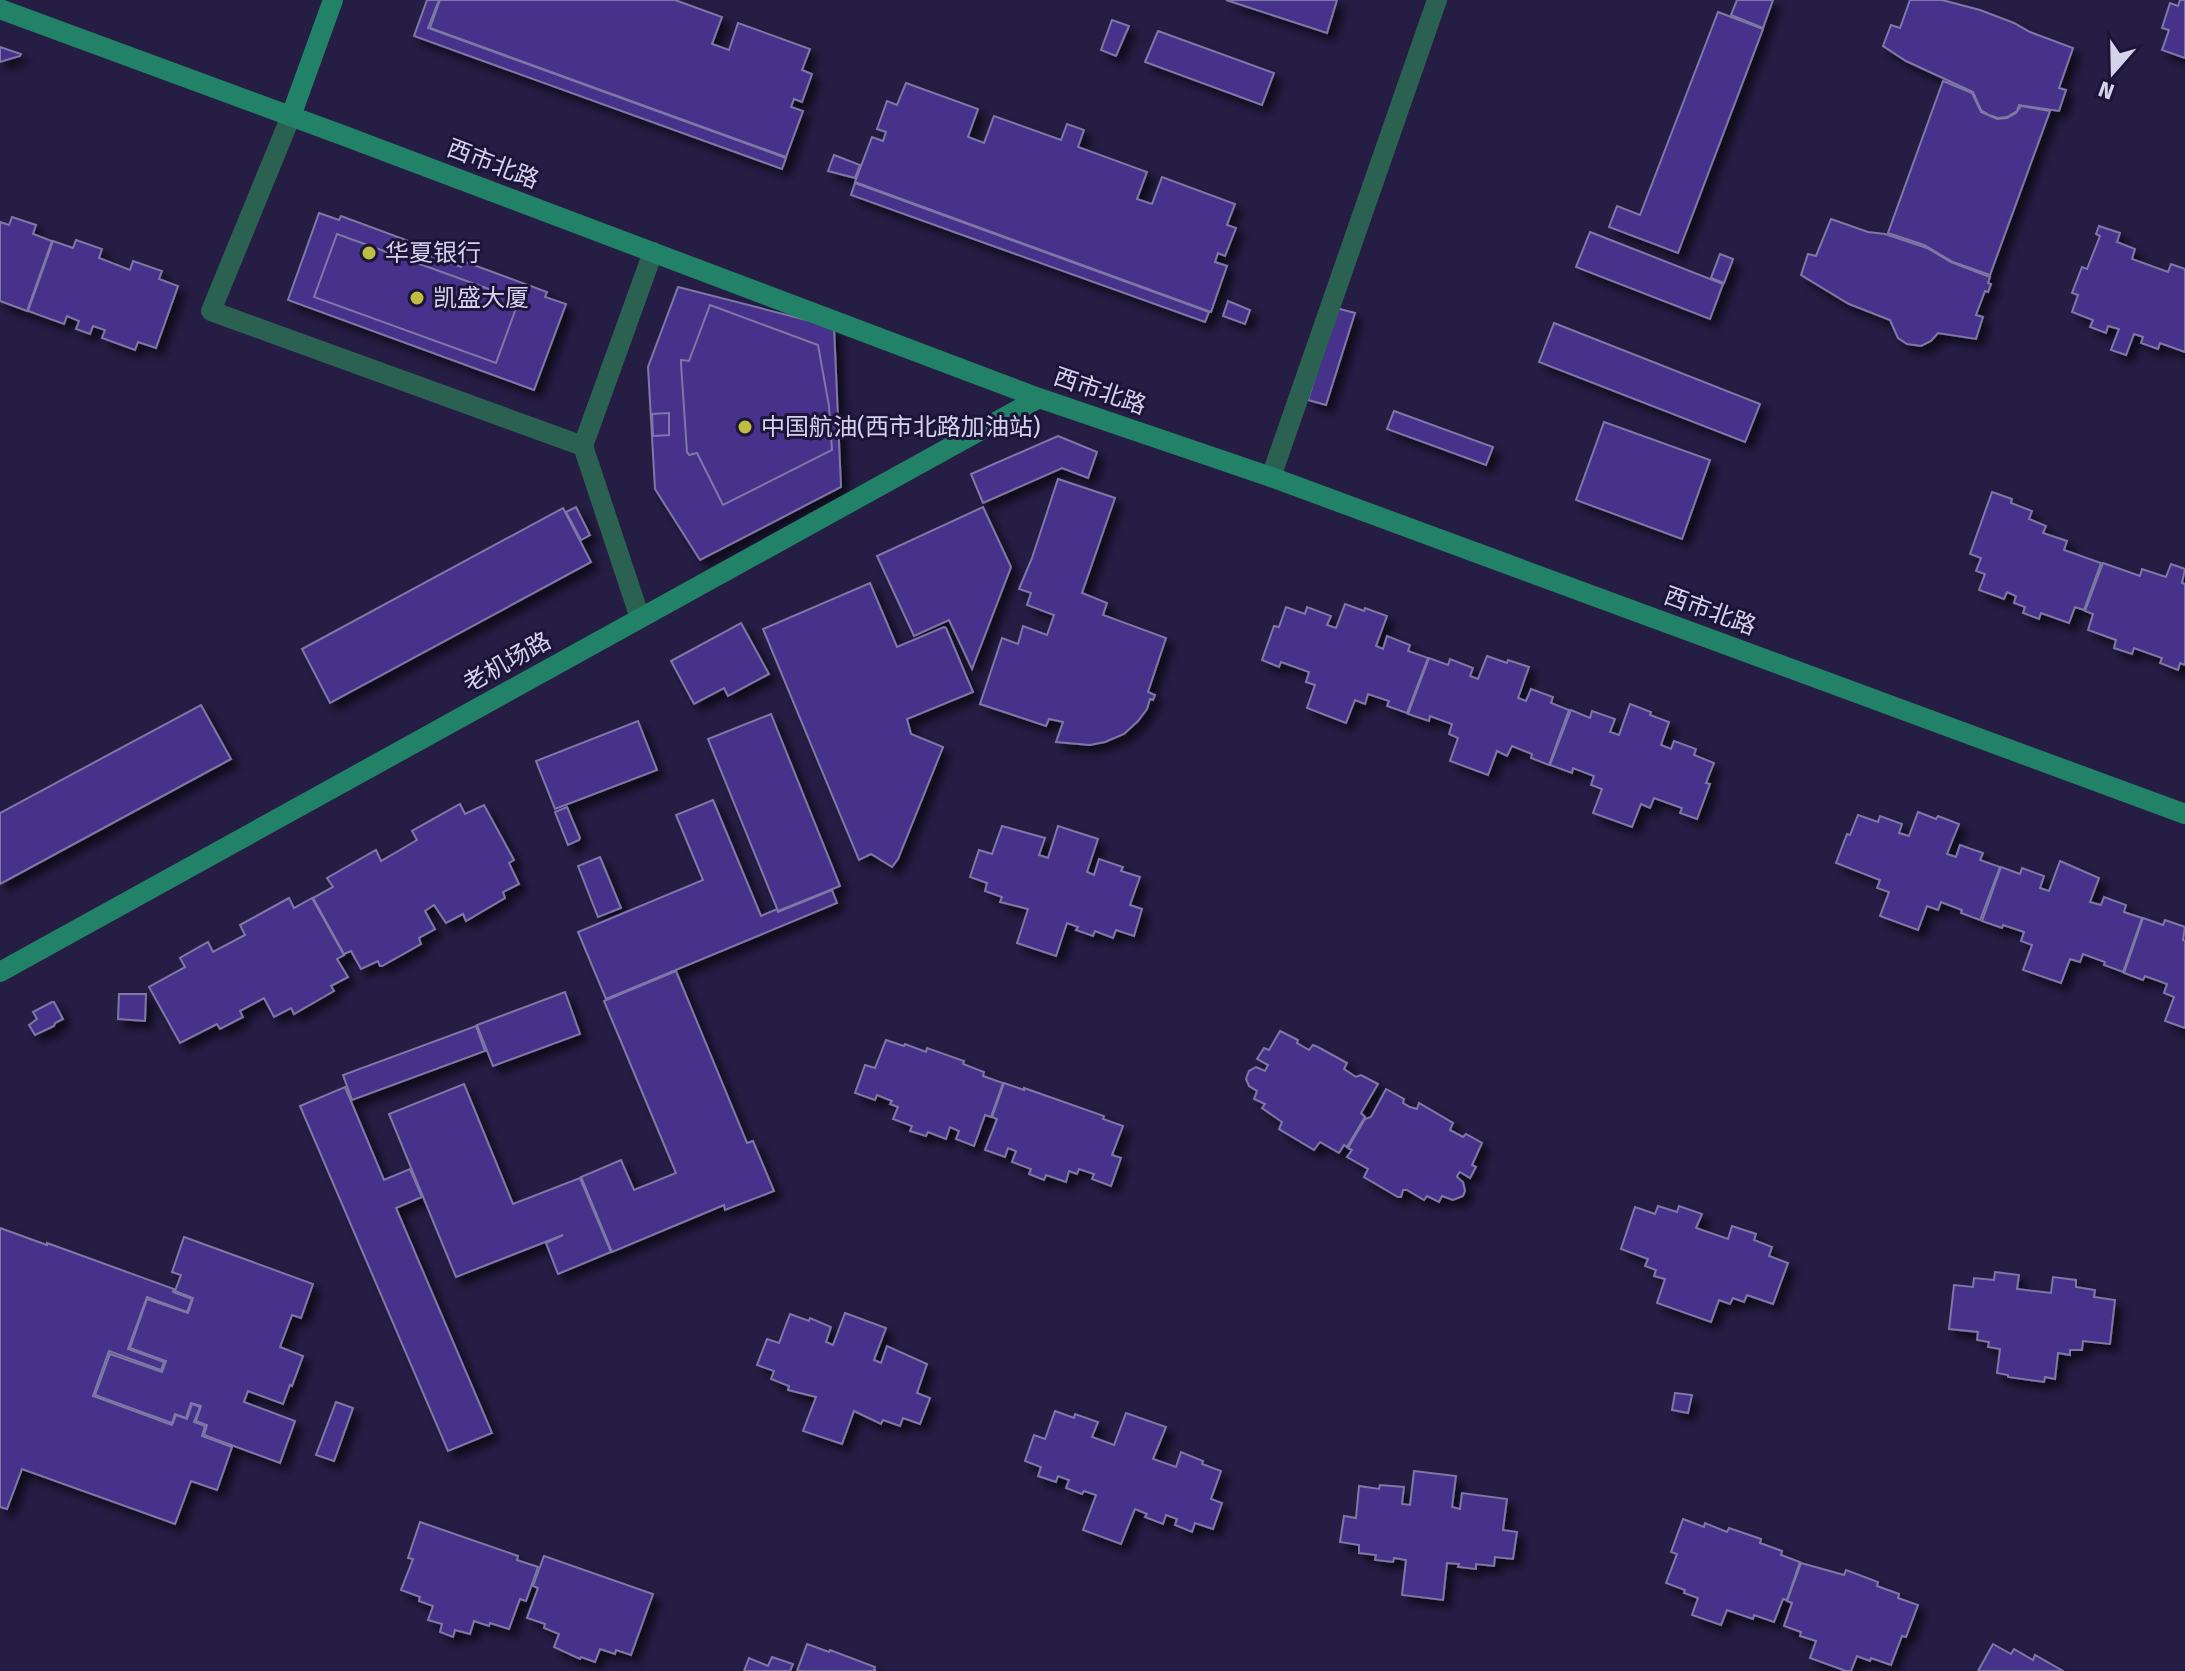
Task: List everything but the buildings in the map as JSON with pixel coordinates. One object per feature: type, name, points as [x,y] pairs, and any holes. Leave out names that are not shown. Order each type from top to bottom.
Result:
[{"type":"street","points":[[333,0],[291,116],[211,311],[583,446]]},
{"type":"street","points":[[1271,477],[1437,0]]},
{"type":"street","name":"西市北路","points":[[0,9],[1039,398],[1271,477],[2185,814]]},
{"type":"street","points":[[640,618],[583,446],[653,252]]},
{"type":"street","name":"老机场路","points":[[0,972],[1039,398]]},
{"type":"place","name":"华夏银行","points":[[369,253]]},
{"type":"place","name":"凯盛大厦","points":[[417,298]]},
{"type":"place","name":"中国航油(西市北路加油站)","points":[[745,427]]}]
